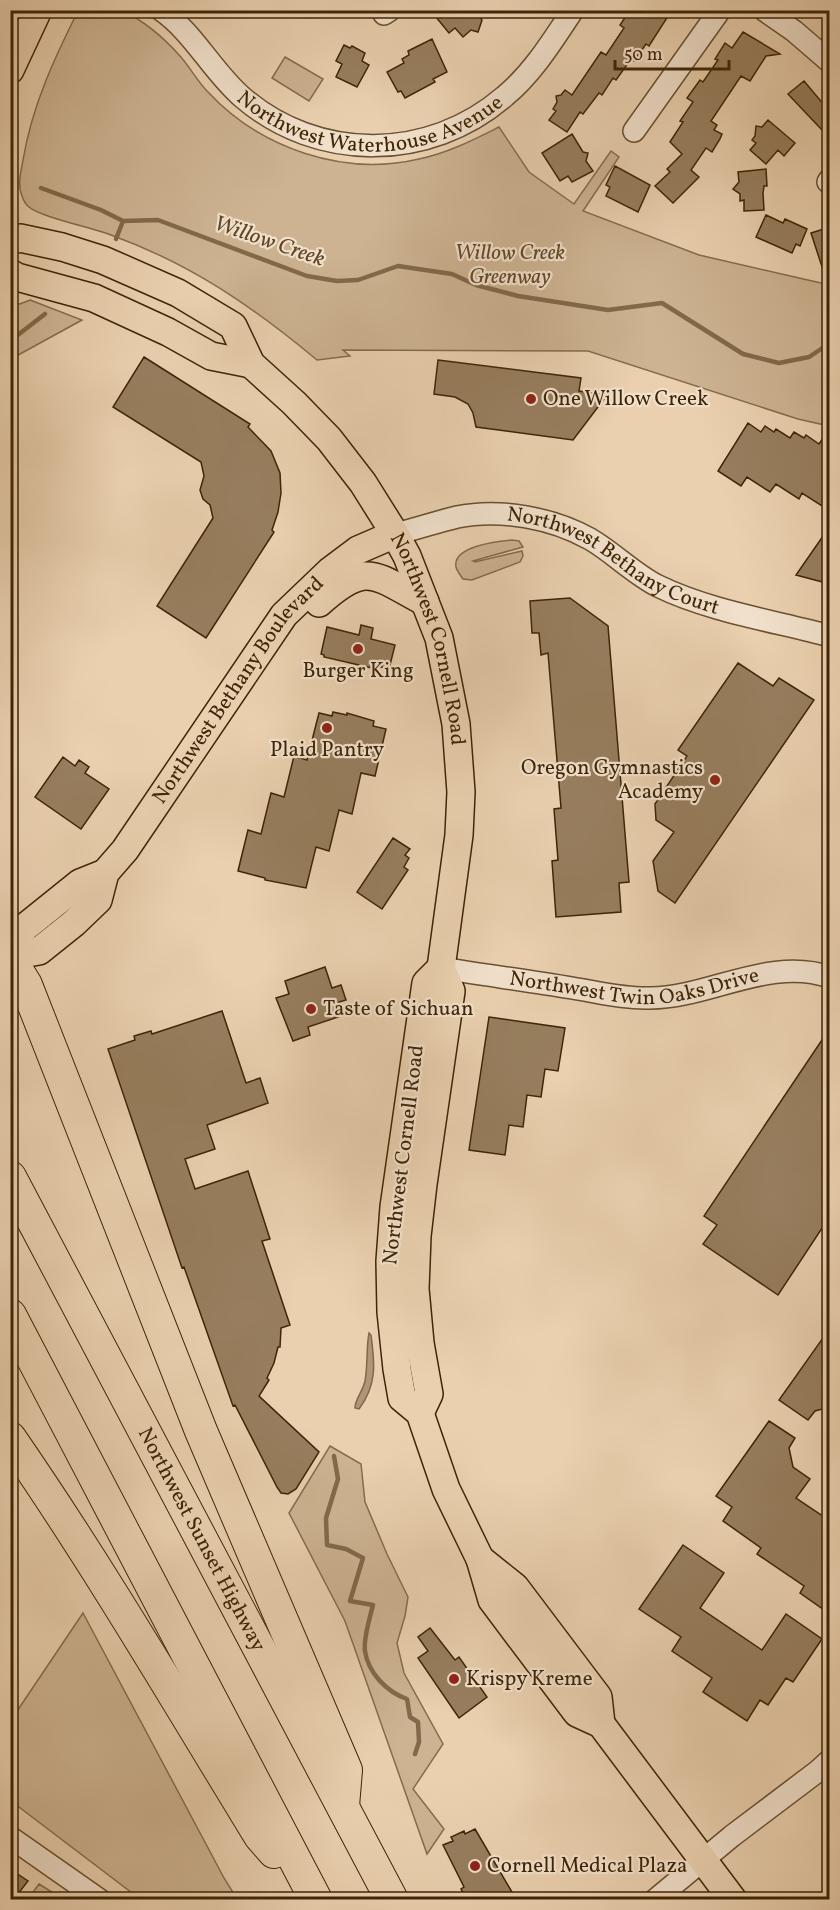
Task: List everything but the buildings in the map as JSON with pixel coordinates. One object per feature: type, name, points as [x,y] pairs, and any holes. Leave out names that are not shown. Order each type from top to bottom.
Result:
[{"type":"highway","points":[[10,956],[26,985],[227,1496],[346,1770],[343,1806]]},
{"type":"highway","name":"Northwest Sunset Highway","points":[[10,1177],[392,1899]]},
{"type":"highway","points":[[10,1315],[314,1896]]},
{"type":"highway","points":[[10,1438],[50,1495],[260,1836],[314,1896]]},
{"type":"main road","points":[[10,70],[38,10]]},
{"type":"main road","name":"Northwest Cornell Road","points":[[10,241],[20,238],[89,256],[139,274],[178,293],[233,326],[251,364],[329,439],[363,483],[407,556],[439,638],[453,702],[461,792],[457,861],[441,968],[426,983],[394,1207],[390,1261],[391,1312],[402,1398],[420,1413],[446,1489],[480,1559],[515,1587],[598,1697],[602,1724],[733,1899]]},
{"type":"main road","points":[[10,273],[17,277],[94,298],[168,332],[211,356],[251,364]]},
{"type":"main road","name":"Northwest Bethany Boulevard","points":[[10,956],[24,928],[80,883],[105,873],[137,832],[284,615],[330,571],[358,549],[395,534]]},
{"type":"main road","points":[[240,678],[273,656],[311,610],[329,594],[358,576],[376,577],[425,602]]},
{"type":"street","name":"Northwest Waterhouse Avenue","points":[[161,10],[202,49],[220,75],[266,116],[319,139],[344,145],[383,147],[439,134],[486,111],[506,96],[528,72],[573,10]]},
{"type":"street","points":[[634,131],[720,10]]},
{"type":"street","points":[[764,10],[794,31],[830,62]]},
{"type":"street","name":"Northwest Bethany Court","points":[[395,534],[458,517],[481,514],[520,516],[562,526],[591,540],[656,585],[691,600],[830,636]]},
{"type":"street","name":"Northwest Twin Oaks Drive","points":[[441,968],[607,994],[650,998],[690,994],[763,974],[795,972],[830,977]]},
{"type":"street","points":[[654,1899],[830,1760]]},
{"type":"street","points":[[10,1836],[100,1899]]},
{"type":"green space","name":"Willow Creek Greenway","points":[[78,11],[123,11],[139,20],[174,49],[204,88],[229,112],[252,129],[278,143],[304,153],[361,164],[390,164],[440,153],[499,127],[529,172],[574,204],[611,151],[619,157],[583,211],[699,255],[821,283],[829,282],[829,426],[798,419],[588,351],[343,350],[350,356],[317,360],[244,304],[168,259],[111,235],[35,211],[26,203],[20,187],[20,174],[27,140],[45,83]]},
{"type":"green space","points":[[285,57],[323,79],[309,101],[272,78]]},
{"type":"green space","points":[[30,300],[82,320],[11,359],[11,303],[20,304]]},
{"type":"green space","points":[[512,540],[519,541],[523,547],[473,561],[522,551],[523,556],[520,562],[472,580],[463,579],[458,572],[457,560],[469,549]]},
{"type":"green space","points":[[330,1446],[361,1464],[365,1502],[408,1597],[397,1643],[404,1673],[443,1744],[413,1789],[444,1829],[427,1854],[345,1621],[289,1513]]},
{"type":"green space","points":[[83,1613],[237,1899],[140,1899],[11,1801],[11,1720]]},
{"type":"green space","points":[[39,1884],[63,1899],[28,1899]]},
{"type":"shaded area","points":[[369,1333],[374,1365],[372,1383],[359,1409],[355,1408],[355,1405],[365,1381]]},
{"type":"waterway","points":[[41,188],[101,210],[123,221]]},
{"type":"waterway","name":"Willow Creek","points":[[116,239],[123,221],[158,220],[307,276],[337,281],[358,280],[398,266],[452,274],[476,285],[518,296],[608,310],[662,303],[743,354],[779,363],[809,357],[830,343]]},
{"type":"waterway","name":"Willow Creek","points":[[10,341],[45,314]]},
{"type":"waterway","points":[[334,1456],[338,1479],[326,1518],[327,1545],[346,1549],[363,1558],[350,1601],[373,1605],[365,1641],[367,1659],[380,1681],[392,1692],[407,1699],[410,1717],[418,1722],[419,1742],[415,1754]]},
{"type":"place","name":"One Willow Creek","points":[[531,399]]},
{"type":"place","name":"Burger King","points":[[358,649]]},
{"type":"place","name":"Plaid Pantry","points":[[327,728]]},
{"type":"place","name":"Oregon Gymnastics Academy","points":[[715,780]]},
{"type":"place","name":"Taste of Sichuan","points":[[311,1009]]},
{"type":"place","name":"Krispy Kreme","points":[[454,1679]]},
{"type":"place","name":"Cornell Medical Plaza","points":[[475,1866]]}]
